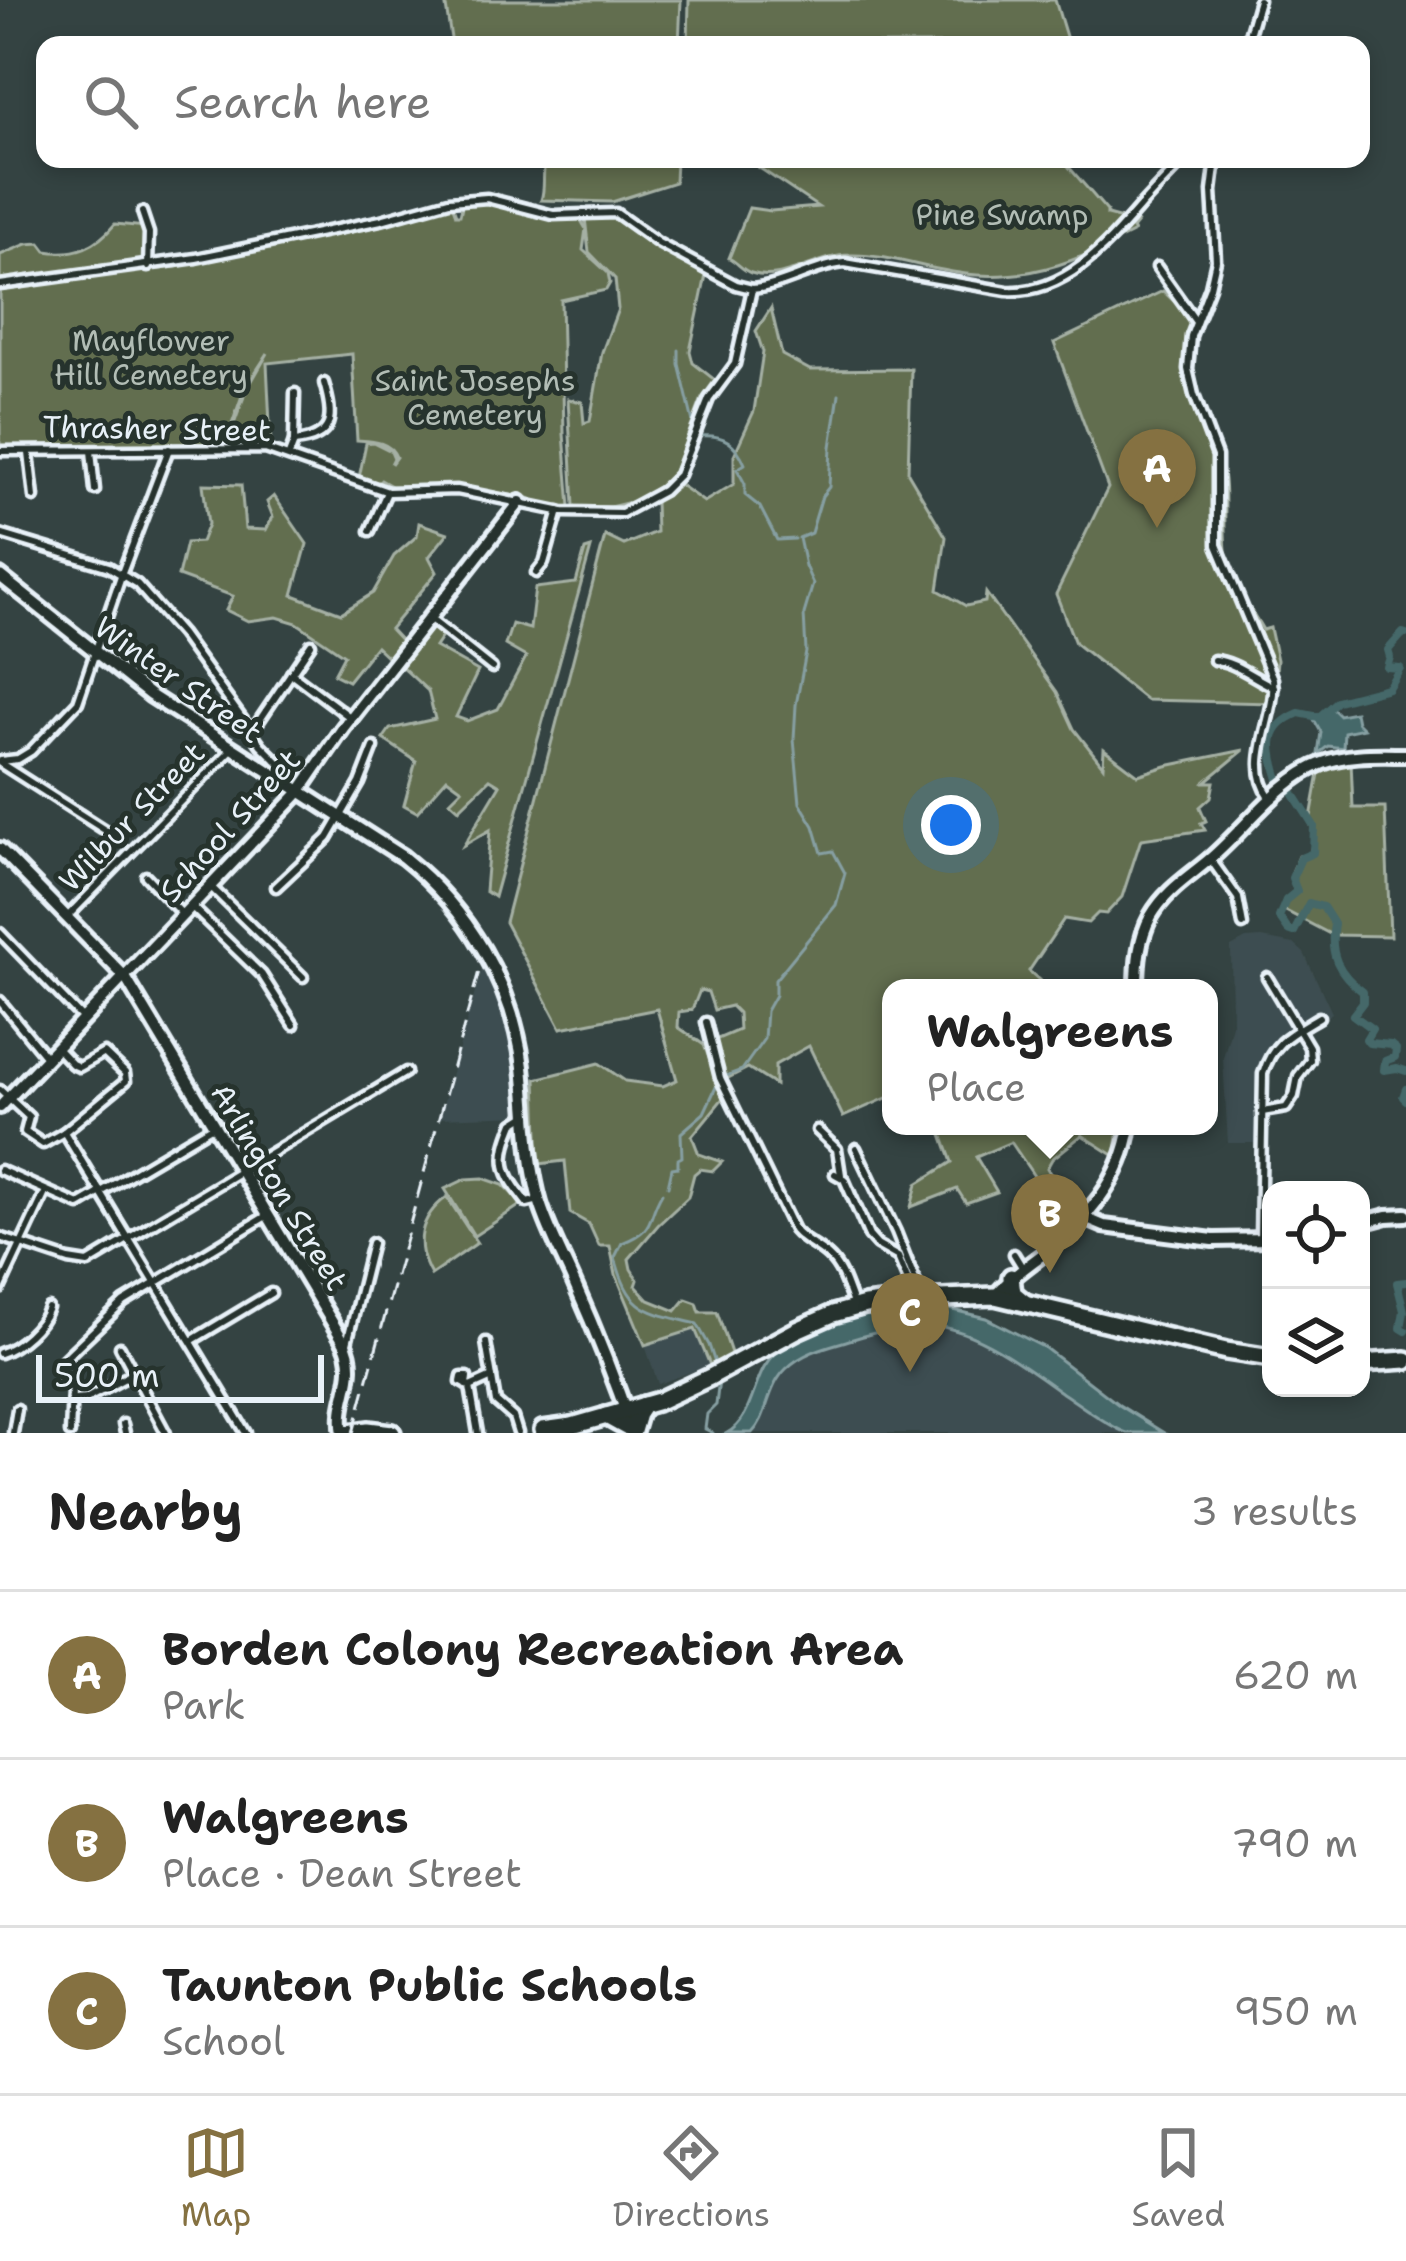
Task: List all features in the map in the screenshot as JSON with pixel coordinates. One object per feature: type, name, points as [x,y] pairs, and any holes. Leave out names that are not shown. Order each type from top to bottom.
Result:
[{"type":"highway","points":[[1017,1272],[1013,1293],[1027,1303]]},
{"type":"highway","points":[[537,1432],[572,1426],[624,1407],[644,1406],[810,1323],[855,1307],[919,1299],[995,1297],[1262,1357]]},
{"type":"highway","points":[[1370,1362],[1406,1360]]},
{"type":"highway","points":[[537,1432],[687,1387]]},
{"type":"highway","points":[[606,1416],[633,1432],[644,1406]]},
{"type":"highway","points":[[346,1433],[392,1433]]},
{"type":"street","points":[[1249,36],[1259,0]]},
{"type":"street","points":[[0,285],[148,267],[382,220],[449,201],[487,198],[553,215],[616,213],[658,243],[752,290],[845,263],[1007,291],[1033,290],[1091,259],[1177,168]]},
{"type":"street","points":[[1215,168],[1217,255],[1190,341],[1188,364],[1216,456],[1217,544],[1268,662],[1274,687],[1260,762],[1264,788],[1273,799]]},
{"type":"street","points":[[142,212],[148,233],[148,267]]},
{"type":"street","points":[[1157,267],[1196,322]]},
{"type":"street","name":"Thrasher Street","points":[[0,451],[259,448],[387,492],[457,490],[559,511],[624,512],[674,482],[683,468],[709,399],[735,364],[752,290]]},
{"type":"street","points":[[294,442],[317,437],[329,424],[324,383]]},
{"type":"street","points":[[289,455],[294,442],[295,393]]},
{"type":"street","points":[[0,762],[31,752],[75,708],[170,449]]},
{"type":"street","points":[[29,451],[34,497]]},
{"type":"street","points":[[91,451],[94,490]]},
{"type":"street","points":[[370,531],[387,492]]},
{"type":"street","name":"School Street","points":[[3,1098],[47,1058],[301,790],[351,718],[520,502]]},
{"type":"street","points":[[536,573],[544,563],[559,511]]},
{"type":"street","points":[[0,534],[122,573],[141,587],[251,733],[289,773],[288,784]]},
{"type":"street","name":"Winter Street","points":[[0,576],[150,695],[388,846],[428,878],[468,926],[504,992],[517,1032],[539,1200],[633,1432]]},
{"type":"street","points":[[429,618],[492,668]]},
{"type":"street","points":[[251,733],[311,644]]},
{"type":"street","points":[[1214,660],[1274,687]]},
{"type":"street","points":[[291,673],[351,718]]},
{"type":"street","points":[[276,887],[322,845],[359,783],[374,747]]},
{"type":"street","name":"Wilbur Street","points":[[67,917],[232,749]]},
{"type":"street","points":[[1138,979],[1141,944],[1152,915],[1172,890],[1300,774],[1351,756],[1406,755]]},
{"type":"street","points":[[0,762],[111,833]]},
{"type":"street","name":"Arlington Street","points":[[0,849],[124,977],[346,1347]]},
{"type":"street","points":[[1210,859],[1238,898],[1243,925]]},
{"type":"street","points":[[146,876],[262,974],[294,1025]]},
{"type":"street","points":[[210,886],[304,977]]},
{"type":"street","points":[[0,933],[83,1019]]},
{"type":"street","points":[[1262,1112],[1288,1111],[1298,1076],[1310,1060],[1309,1047],[1268,977]]},
{"type":"street","points":[[0,1001],[47,1058]]},
{"type":"street","points":[[1262,1181],[1262,1081],[1268,1059],[1276,1045],[1319,1017]]},
{"type":"street","points":[[706,1022],[722,1083],[794,1230],[833,1261],[855,1307]]},
{"type":"street","points":[[3,1098],[29,1117],[25,1132],[37,1142],[49,1143],[127,1079],[104,1054],[79,1067],[56,1048]]},
{"type":"street","points":[[0,1237],[86,1263],[406,1072]]},
{"type":"street","points":[[526,1114],[514,1123],[503,1161],[527,1203],[539,1200]]},
{"type":"street","points":[[0,1170],[76,1205],[213,1125]]},
{"type":"street","points":[[818,1130],[837,1149],[838,1175],[869,1236],[897,1255],[919,1299]]},
{"type":"street","points":[[64,1132],[246,1433]]},
{"type":"street","points":[[995,1297],[1000,1282],[1085,1218],[1116,1173],[1128,1135]]},
{"type":"street","points":[[856,1148],[896,1232],[919,1299]]},
{"type":"street","points":[[0,1289],[46,1191]]},
{"type":"street","points":[[70,1433],[73,1400],[59,1365],[111,1312],[268,1215]]},
{"type":"street","points":[[1370,1221],[1406,1215]]},
{"type":"street","points":[[1085,1218],[1104,1226],[1213,1240],[1262,1240]]},
{"type":"street","points":[[346,1433],[341,1418],[352,1373],[346,1347],[372,1243]]},
{"type":"street","points":[[1014,1254],[1017,1272]]},
{"type":"street","points":[[191,1341],[271,1293]]},
{"type":"street","points":[[0,1353],[15,1347],[48,1308]]},
{"type":"street","points":[[486,1342],[496,1402],[513,1417],[518,1433]]},
{"type":"street","points":[[120,1347],[166,1433]]},
{"type":"street","points":[[73,1400],[90,1397],[132,1374]]},
{"type":"street","points":[[478,1433],[468,1386],[492,1377]]},
{"type":"street","points":[[13,1433],[17,1409]]},
{"type":"shaded area","points":[[1262,938],[1294,944],[1304,953],[1332,1013],[1283,1044],[1272,1059],[1264,1085],[1267,1143],[1228,1143],[1223,1058],[1232,1025],[1231,947]]},
{"type":"shaded area","points":[[485,958],[508,1017],[523,1115],[439,1118]]},
{"type":"shaded area","points":[[923,1323],[948,1327],[1013,1354],[1130,1433],[750,1433],[766,1393],[786,1366],[816,1347]]},
{"type":"shaded area","points":[[696,1329],[710,1365],[658,1384],[645,1345]]},
{"type":"green space","points":[[445,0],[681,0],[679,36],[451,36]]},
{"type":"green space","points":[[689,0],[1055,0],[1066,36],[688,36]]},
{"type":"green space","points":[[676,168],[675,182],[612,202],[541,200],[544,169]]},
{"type":"green space","name":"Pine Swamp","points":[[760,168],[1070,168],[1107,215],[1137,223],[1134,232],[1096,250],[1019,274],[961,274],[850,255],[763,275],[748,272],[729,258],[749,208],[818,207]]},
{"type":"green space","points":[[484,200],[539,217],[579,217],[586,229],[583,250],[608,273],[606,290],[561,300],[570,507],[461,486],[395,488],[381,480],[377,484],[359,478],[366,443],[391,451],[391,464],[396,457],[393,452],[385,445],[374,442],[357,440],[352,354],[267,363],[271,445],[240,444],[242,439],[233,427],[246,391],[268,353],[244,390],[231,427],[237,445],[0,448],[0,288],[176,267],[452,204],[460,215],[463,202]]},
{"type":"green space","points":[[604,215],[620,220],[706,275],[690,351],[693,363],[715,380],[702,398],[672,477],[639,500],[610,507],[574,506],[568,399],[582,402],[584,423],[590,421],[602,352],[618,309],[615,279],[589,252],[585,218]]},
{"type":"green space","points":[[115,224],[147,227],[144,261],[0,280],[0,255],[40,243],[46,251],[76,250],[93,244]]},
{"type":"green space","points":[[1163,291],[1182,309],[1204,318],[1193,356],[1197,391],[1221,461],[1230,572],[1263,630],[1270,628],[1277,660],[1273,703],[1146,700],[1075,643],[1056,594],[1108,488],[1054,343]]},
{"type":"green space","points":[[771,308],[782,355],[810,370],[911,369],[908,473],[946,537],[938,590],[966,606],[985,602],[986,593],[1103,766],[1104,749],[1138,775],[1244,750],[1205,782],[1214,782],[1211,797],[1200,807],[1205,830],[1141,839],[1122,897],[1106,914],[1098,913],[1088,923],[1064,919],[1029,971],[1038,979],[882,979],[882,1100],[843,1117],[809,1046],[775,1065],[775,1085],[748,1068],[726,1079],[715,1040],[739,1030],[738,1013],[731,1006],[714,1010],[708,992],[700,990],[692,1010],[679,1012],[678,1027],[704,1045],[724,1097],[692,1136],[699,1154],[722,1162],[713,1171],[700,1169],[694,1174],[688,1197],[629,1259],[636,1286],[649,1300],[676,1311],[686,1299],[697,1303],[700,1312],[717,1312],[732,1356],[710,1365],[695,1329],[645,1345],[616,1275],[610,1246],[599,1246],[589,1224],[570,1213],[565,1161],[539,1164],[536,1079],[599,1063],[625,1081],[663,1086],[677,1080],[657,1009],[561,1028],[505,922],[605,536],[624,545],[656,532],[655,501],[680,485],[704,502],[734,484],[734,455],[754,411],[763,352],[756,331]]},
{"type":"green space","points":[[203,484],[241,485],[245,529],[266,530],[273,517],[267,502],[274,496],[307,544],[293,595],[341,613],[373,593],[394,556],[417,536],[419,523],[448,533],[429,557],[437,572],[390,629],[404,644],[391,660],[376,646],[348,681],[334,674],[344,655],[297,623],[277,617],[248,621],[226,610],[233,596],[178,576],[186,543],[201,542],[208,524]]},
{"type":"green space","points":[[591,548],[494,897],[485,891],[490,830],[464,845],[500,785],[490,779],[459,809],[450,801],[462,789],[447,778],[417,812],[404,805],[416,761],[383,739],[390,729],[435,719],[428,691],[399,664],[431,625],[443,635],[435,647],[478,671],[456,717],[467,721],[498,709],[526,657],[505,645],[512,624],[530,629],[535,588],[576,583],[585,550]]},
{"type":"green space","points":[[1351,760],[1353,808],[1385,808],[1390,936],[1332,935],[1284,910],[1284,903],[1295,893],[1291,874],[1299,856],[1310,854],[1320,768]]},
{"type":"green space","points":[[942,1135],[1082,1135],[1047,1168],[1072,1212],[1063,1219],[1011,1142],[976,1157],[997,1192],[966,1203],[957,1189],[911,1207],[917,1184],[952,1162]]},
{"type":"green space","points":[[1082,1135],[1119,1135],[1115,1156]]},
{"type":"green space","points":[[483,1178],[503,1185],[522,1204],[474,1236],[445,1189],[466,1179]]},
{"type":"green space","points":[[447,1197],[477,1243],[431,1275],[422,1253],[422,1232],[430,1213]]},
{"type":"water","points":[[1331,707],[1339,715],[1355,712],[1363,728],[1344,732],[1343,748],[1328,746],[1318,754],[1321,732],[1311,714],[1322,714]]},
{"type":"water","points":[[928,1304],[986,1318],[1045,1348],[1164,1433],[1120,1430],[995,1348],[955,1330],[916,1325],[861,1337],[801,1358],[779,1377],[752,1433],[727,1433],[746,1413],[764,1368],[793,1341],[838,1322]]},
{"type":"waterway","points":[[679,350],[692,429]]},
{"type":"waterway","points":[[726,1076],[742,1070],[764,1039],[775,980],[836,905],[845,873],[833,851],[822,853],[800,803],[794,739],[806,652],[804,614],[813,584],[799,538],[811,533],[829,487],[839,394]]},
{"type":"waterway","points":[[700,436],[722,438],[738,450],[745,464],[737,469],[745,495],[760,507],[777,540],[795,539]]},
{"type":"waterway","points":[[1279,779],[1272,740],[1280,725],[1299,713],[1319,717],[1337,701],[1388,688],[1400,668],[1387,667],[1388,650],[1406,634]]},
{"type":"waterway","points":[[1291,790],[1314,826],[1313,853],[1301,858],[1292,878],[1297,891],[1286,900],[1279,917],[1294,932],[1309,903],[1323,907],[1334,924],[1337,962],[1363,992],[1363,1002],[1353,1015],[1372,1029],[1366,1039],[1369,1043],[1396,1049],[1384,1070],[1406,1071]]},
{"type":"waterway","points":[[668,1186],[672,1168],[678,1167],[682,1157],[681,1133],[704,1113],[717,1085]]},
{"type":"waterway","points":[[1406,1089],[1406,1100]]},
{"type":"waterway","points":[[662,1193],[646,1228],[622,1243],[615,1257],[620,1275],[642,1306],[697,1324],[716,1366]]},
{"type":"waterway","points":[[1406,1282],[1397,1283],[1404,1311],[1401,1328],[1406,1331]]},
{"type":"waterway","points":[[713,1433],[705,1429],[707,1414],[716,1405],[719,1380]]},
{"type":"railway","points":[[353,1433],[482,960]]},
{"type":"place","name":"Borden Colony Recreation Area","points":[[1157,528]]},
{"type":"place","name":"Walgreens","points":[[1050,1273]]},
{"type":"place","name":"Taunton Public Schools","points":[[910,1372]]},
{"type":"park label","name":"Mayflower Hill Cemetery","points":[[151,358]]},
{"type":"park label","name":"Saint Josephs Cemetery","points":[[475,398]]}]
